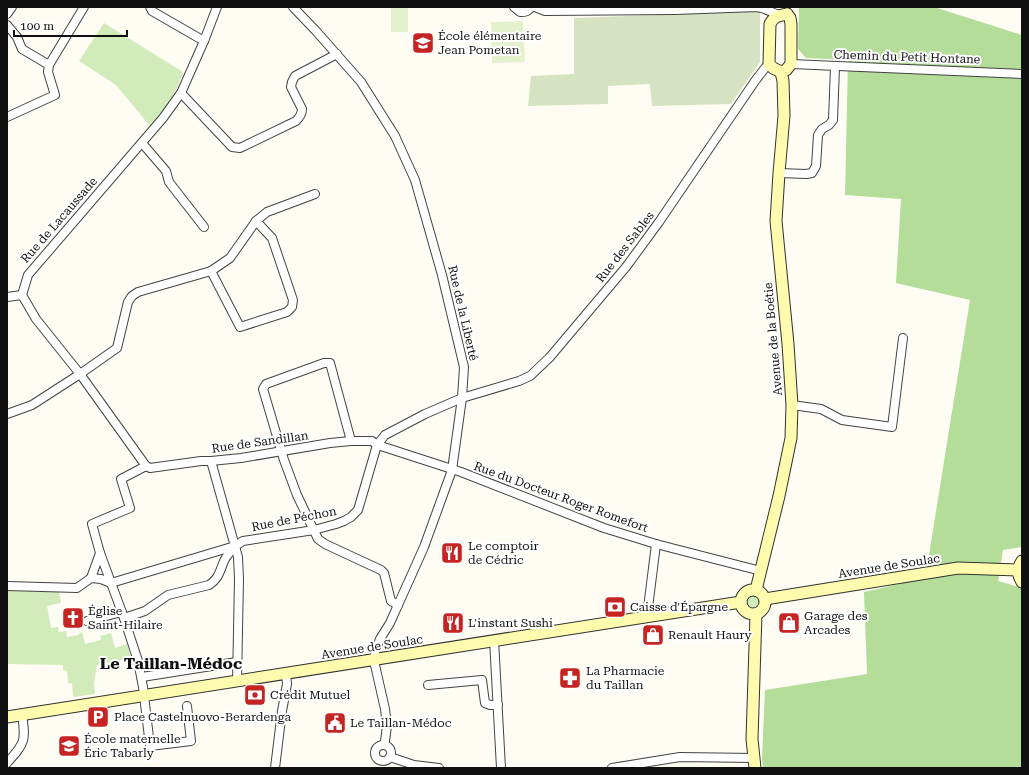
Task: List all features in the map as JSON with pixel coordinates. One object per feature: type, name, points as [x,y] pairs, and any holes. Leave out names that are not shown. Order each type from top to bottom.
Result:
[{"type":"main road","points":[[784,12],[790,18],[792,24],[791,64],[782,77],[769,64],[770,24],[773,19],[784,12]]},
{"type":"main road","name":"Avenue de la Boétie","points":[[756,590],[779,496],[791,438],[792,405],[786,319],[776,222],[784,116],[782,77]]},
{"type":"main road","points":[[1020,565],[1018,575],[1022,582]]},
{"type":"main road","name":"Avenue de Soulac","points":[[764,599],[958,568],[1020,565]]},
{"type":"main road","points":[[750,590],[756,590],[761,593],[764,599],[765,605],[760,612],[756,614],[751,614],[743,609],[741,602],[742,596],[750,590]]},
{"type":"main road","name":"Avenue de Soulac","points":[[7,717],[741,602]]},
{"type":"main road","points":[[754,763],[752,739],[756,614]]},
{"type":"street","points":[[7,14],[12,7]]},
{"type":"street","points":[[7,117],[55,95],[48,72],[49,65],[84,7]]},
{"type":"street","points":[[150,7],[152,11],[204,42]]},
{"type":"street","name":"Rue de Lacaussade","points":[[22,295],[28,275],[164,118],[181,93],[218,7]]},
{"type":"street","name":"Rue de la Liberté","points":[[293,7],[361,82],[395,136],[415,180],[442,276],[464,366],[462,398],[452,470],[424,547],[390,623],[380,639],[375,652],[374,659],[385,709],[387,726],[384,745]]},
{"type":"street","points":[[514,7],[520,12],[526,12],[530,10],[531,7]]},
{"type":"street","points":[[534,7],[545,11],[675,10],[757,7],[784,12]]},
{"type":"street","points":[[7,25],[17,37],[22,49],[49,65]]},
{"type":"street","points":[[181,93],[232,147],[240,148],[296,121],[302,113],[302,110],[291,87],[294,76],[337,54]]},
{"type":"street","name":"Rue des Sables","points":[[462,398],[519,381],[530,376],[550,357],[626,267],[659,222],[755,81],[769,64]]},
{"type":"street","name":"Chemin du Petit Hontane","points":[[791,64],[1022,74]]},
{"type":"street","points":[[779,173],[812,173],[816,166],[818,135],[822,129],[829,125],[833,120],[835,67]]},
{"type":"street","points":[[142,143],[166,171],[169,182],[204,227]]},
{"type":"street","points":[[7,414],[32,405],[117,348],[128,302],[132,296],[138,292],[211,271],[230,258],[256,221],[267,212],[315,194]]},
{"type":"street","points":[[211,271],[240,327],[287,312],[292,308],[293,300],[272,238],[256,221]]},
{"type":"street","points":[[7,296],[22,295],[36,319],[80,374],[146,466],[121,479],[130,508],[92,524],[100,553],[138,660],[142,677],[150,746],[191,741],[187,706]]},
{"type":"street","points":[[792,405],[821,409],[842,420],[892,427],[903,338]]},
{"type":"street","points":[[351,441],[330,363],[324,362],[266,384],[263,389],[281,452],[297,495],[318,539],[324,544],[381,570],[384,574],[391,601],[398,605]]},
{"type":"street","points":[[377,445],[385,435],[425,414],[462,398]]},
{"type":"street","name":"Rue de Sandillan","points":[[146,466],[150,468],[201,461],[241,458],[330,443],[351,441],[372,441],[377,445]]},
{"type":"street","name":"Rue du Docteur Roger Romefort","points":[[377,445],[461,472],[604,528],[656,544],[761,571]]},
{"type":"street","name":"Rue de Péchon","points":[[111,583],[235,546],[244,541],[314,530],[344,521],[358,510],[377,445]]},
{"type":"street","points":[[210,461],[238,557],[237,682]]},
{"type":"street","points":[[647,616],[656,544]]},
{"type":"street","points":[[87,621],[145,610],[168,594],[208,585],[214,582],[218,577],[226,558],[235,546]]},
{"type":"street","points":[[7,586],[77,588],[91,578],[100,553]]},
{"type":"street","points":[[91,578],[102,579],[111,583]]},
{"type":"street","points":[[494,640],[501,768]]},
{"type":"street","points":[[142,677],[237,662]]},
{"type":"street","points":[[275,768],[287,684],[286,674]]},
{"type":"street","points":[[428,685],[482,680],[485,703],[490,705],[498,705]]},
{"type":"street","points":[[7,763],[22,745],[25,725],[22,715]]},
{"type":"street","points":[[384,745],[390,750],[390,757],[384,761],[380,760],[376,755],[376,751],[380,746],[384,745]]},
{"type":"street","points":[[390,757],[414,765],[439,768]]},
{"type":"street","points":[[612,768],[680,758],[754,763]]},
{"type":"green space","points":[[391,7],[408,7],[408,32],[391,32]]},
{"type":"green space","points":[[799,7],[934,7],[1022,35],[1022,547],[1003,550],[998,581],[1022,588],[1022,768],[763,768],[762,759],[765,690],[867,674],[864,592],[930,577],[928,561],[970,300],[896,283],[901,199],[845,195],[848,60],[806,58],[798,49]]},
{"type":"green space","points":[[760,11],[760,62],[731,104],[652,106],[650,84],[608,86],[608,104],[528,106],[531,76],[574,74],[574,18]]},
{"type":"green space","points":[[523,21],[525,62],[492,63],[491,22]]},
{"type":"green space","points":[[104,23],[183,72],[175,93],[150,126],[116,85],[79,61]]},
{"type":"green space","points":[[7,588],[59,591],[61,603],[47,606],[51,628],[58,627],[59,632],[66,631],[67,637],[78,635],[82,632],[85,644],[101,640],[100,636],[111,633],[115,648],[127,644],[131,658],[97,665],[94,683],[95,694],[73,697],[72,683],[68,683],[67,671],[63,670],[63,665],[7,664]]},
{"type":"green space","points":[[753,593],[759,596],[762,602],[759,608],[753,611],[747,608],[744,602],[747,596]]},
{"type":"place","name":"École élémentaire Jean Pometan","points":[[423,43]]},
{"type":"place","name":"Le comptoir de Cédric","points":[[452,553]]},
{"type":"place","name":"Caisse d'Épargne","points":[[615,607]]},
{"type":"place","name":"Église Saint-Hilaire","points":[[73,618]]},
{"type":"place","name":"L'instant Sushi","points":[[453,623]]},
{"type":"place","name":"Garage des Arcades","points":[[789,623]]},
{"type":"place","name":"Renault Haury","points":[[653,635]]},
{"type":"place","name":"La Pharmacie du Taillan","points":[[570,678]]},
{"type":"place","name":"Crédit Mutuel","points":[[255,695]]},
{"type":"place","name":"Place Castelnuovo-Berardenga","points":[[98,717]]},
{"type":"place","name":"Le Taillan-Médoc","points":[[335,723]]},
{"type":"place","name":"École maternelle Éric Tabarly","points":[[69,746]]},
{"type":"district","name":"Le Taillan-Médoc","points":[[171,663]]}]
